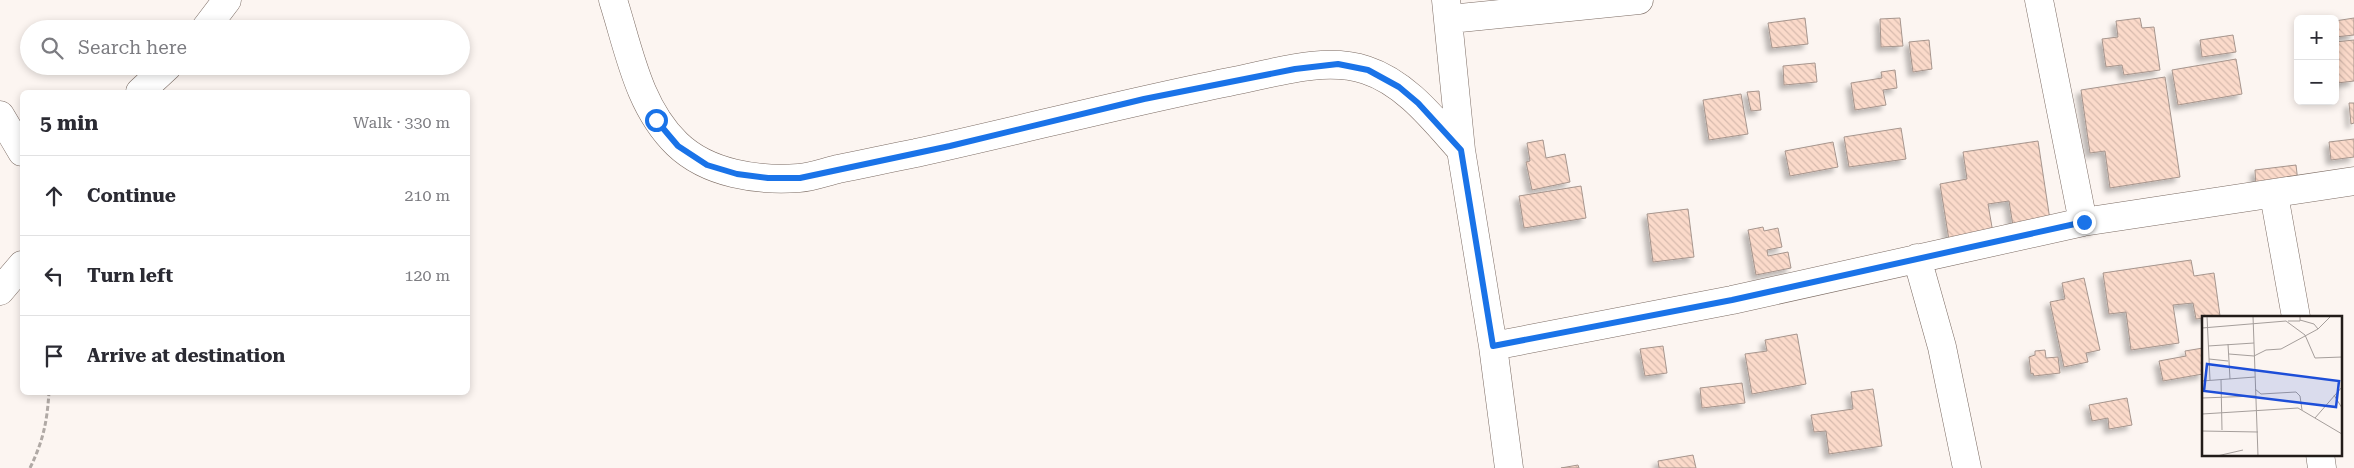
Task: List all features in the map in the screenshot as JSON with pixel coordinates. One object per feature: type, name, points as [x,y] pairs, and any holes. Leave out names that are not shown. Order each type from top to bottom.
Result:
[{"type":"street","points":[[212,20],[227,0]]},
{"type":"street","points":[[613,0],[638,83],[656,120],[678,146],[707,165],[737,174],[768,178],[800,178],[950,146],[1144,99],[1295,69],[1338,64],[1368,70],[1399,87],[1418,103],[1461,150]]},
{"type":"street","points":[[1509,468],[1493,346],[1461,150],[1448,10],[1639,0]]},
{"type":"street","points":[[2039,0],[2084,222]]},
{"type":"street","points":[[142,90],[158,75]]},
{"type":"street","points":[[0,115],[20,149]]},
{"type":"street","points":[[1493,346],[1732,300],[2084,222],[2274,195],[2354,181]]},
{"type":"street","points":[[2274,195],[2296,316]]},
{"type":"street","points":[[1917,258],[1942,347],[1967,468]]},
{"type":"street","points":[[0,291],[20,267]]},
{"type":"path","points":[[30,468],[43,441],[48,419],[49,395]]},
{"type":"building","points":[[1805,18],[1808,44],[1772,48],[1768,23]]},
{"type":"building","points":[[1900,18],[1903,46],[1881,47],[1880,19]]},
{"type":"building","points":[[2140,18],[2142,28],[2154,27],[2160,70],[2124,75],[2122,65],[2106,67],[2102,39],[2118,37],[2116,21]]},
{"type":"building","points":[[2354,18],[2354,35],[2339,37],[2339,20]]},
{"type":"building","points":[[2233,35],[2236,52],[2202,57],[2200,40]]},
{"type":"building","points":[[1929,40],[1932,69],[1913,72],[1909,42]]},
{"type":"building","points":[[2354,40],[2354,81],[2339,83],[2339,42]]},
{"type":"building","points":[[2236,59],[2242,94],[2178,105],[2172,70]]},
{"type":"building","points":[[1815,63],[1817,82],[1784,85],[1783,66]]},
{"type":"building","points":[[1895,70],[1897,88],[1883,90],[1886,105],[1855,110],[1851,83],[1882,78],[1881,72]]},
{"type":"building","points":[[2165,77],[2180,177],[2110,188],[2105,151],[2090,153],[2081,90]]},
{"type":"building","points":[[1759,91],[1761,110],[1751,111],[1747,92]]},
{"type":"building","points":[[1741,94],[1748,134],[1709,140],[1703,100]]},
{"type":"building","points":[[2349,103],[2354,103],[2354,123],[2351,124]]},
{"type":"building","points":[[1901,128],[1906,159],[1849,167],[1844,137]]},
{"type":"building","points":[[2354,139],[2354,157],[2331,160],[2329,142]]},
{"type":"building","points":[[1543,140],[1546,158],[1565,154],[1570,182],[1532,190],[1526,162],[1530,161],[1527,143]]},
{"type":"building","points":[[2038,141],[2050,220],[2013,226],[2009,201],[1988,204],[1993,233],[1949,240],[1940,184],[1967,179],[1963,152]]},
{"type":"building","points":[[1833,142],[1838,167],[1790,176],[1785,151]]},
{"type":"building","points":[[2296,165],[2298,182],[2256,187],[2255,170]]},
{"type":"building","points":[[1581,186],[1586,218],[1524,228],[1519,196]]},
{"type":"building","points":[[1688,209],[1694,257],[1653,262],[1647,214]]},
{"type":"building","points":[[1763,227],[1764,231],[1778,228],[1782,247],[1767,250],[1768,256],[1788,252],[1791,268],[1756,275],[1748,230]]},
{"type":"building","points":[[2191,260],[2194,276],[2214,273],[2220,316],[2202,316],[2202,318],[2196,319],[2193,303],[2173,305],[2179,343],[2131,350],[2126,312],[2109,314],[2103,273]]},
{"type":"building","points":[[2084,278],[2100,350],[2086,353],[2088,362],[2064,367],[2050,302],[2065,299],[2062,283]]},
{"type":"building","points":[[1797,334],[1806,384],[1752,394],[1745,354],[1767,351],[1765,340]]},
{"type":"building","points":[[1663,346],[1667,373],[1645,376],[1640,349]]},
{"type":"building","points":[[2202,348],[2202,374],[2163,381],[2159,361],[2186,356],[2185,351]]},
{"type":"building","points":[[2045,350],[2046,358],[2058,357],[2060,373],[2034,376],[2033,373],[2031,374],[2029,357],[2035,355],[2035,351]]},
{"type":"building","points":[[1742,383],[1745,403],[1702,408],[1700,388]]},
{"type":"building","points":[[1873,389],[1882,446],[1829,454],[1826,431],[1814,432],[1811,415],[1853,409],[1851,392]]},
{"type":"building","points":[[2127,398],[2132,425],[2109,429],[2108,418],[2092,421],[2089,405]]},
{"type":"building","points":[[1693,455],[1696,468],[1659,468],[1658,461]]},
{"type":"building","points":[[1578,465],[1579,468],[1561,468]]},
{"type":"route","points":[[656,120],[678,146],[707,165],[737,174],[768,178],[800,178],[950,146],[1144,99],[1295,69],[1338,64],[1368,70],[1399,87],[1418,103],[1461,150],[1493,346],[1732,300],[2084,222]]}]
